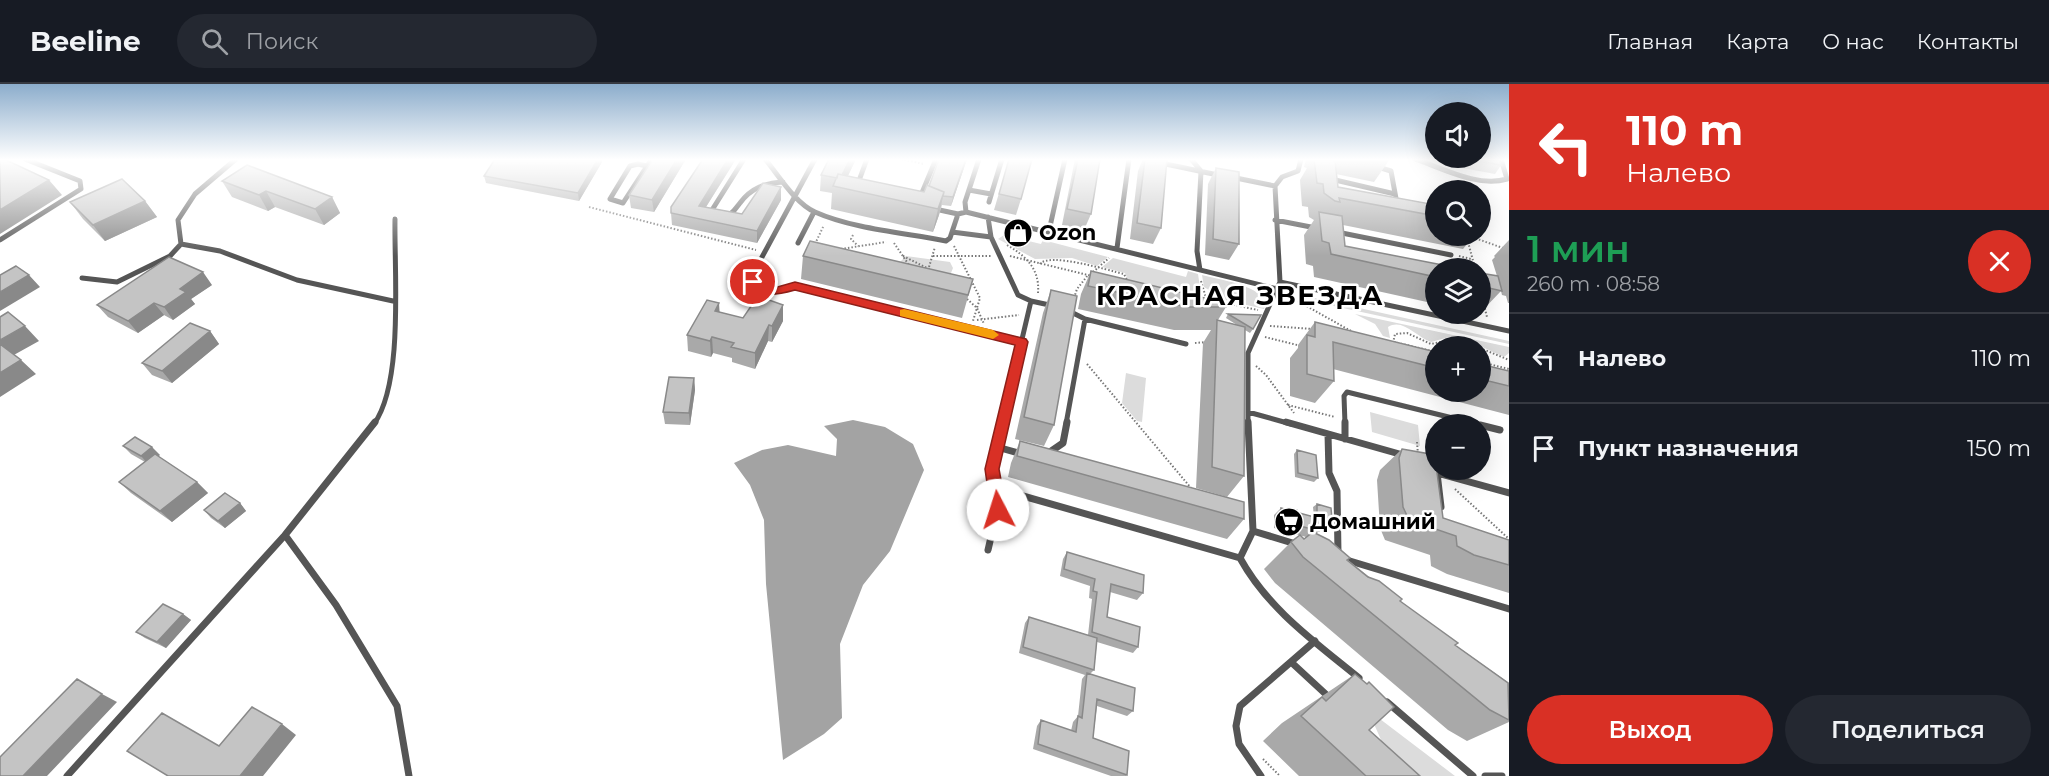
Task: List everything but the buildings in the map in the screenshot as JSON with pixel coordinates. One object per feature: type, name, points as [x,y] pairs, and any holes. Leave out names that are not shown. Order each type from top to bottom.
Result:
[{"type":"lane","points":[[0,240],[77,191]]},
{"type":"lane","points":[[82,278],[117,282],[170,256],[181,244],[178,220],[198,191]]},
{"type":"lane","points":[[615,191],[610,199],[623,203],[631,191]]},
{"type":"lane","points":[[725,191],[712,212],[730,216],[747,191]]},
{"type":"lane","points":[[791,191],[814,212],[827,217],[937,242],[951,235],[991,237]]},
{"type":"lane","points":[[797,191],[755,270],[753,282],[758,288],[774,292],[795,286],[1022,342]]},
{"type":"lane","points":[[922,191],[918,200],[929,207],[958,214],[966,212],[1049,231],[1200,270],[1509,331]]},
{"type":"lane","points":[[966,212],[965,202],[969,191]]},
{"type":"lane","points":[[976,191],[991,194],[989,202]]},
{"type":"lane","points":[[1049,231],[1058,191]]},
{"type":"lane","points":[[1115,248],[1124,191]]},
{"type":"lane","points":[[1200,191],[1197,251],[1200,270]]},
{"type":"lane","points":[[1240,558],[1249,544],[1253,531],[1247,359],[1278,286],[1275,191]]},
{"type":"lane","points":[[1381,191],[1395,194],[1398,206],[1396,209],[1391,209]]},
{"type":"lane","points":[[798,243],[814,212]]},
{"type":"lane","points":[[951,235],[958,214]]},
{"type":"lane","points":[[988,217],[991,237],[1018,295],[1071,312],[1084,319],[1186,344]]},
{"type":"lane","points":[[67,776],[285,535],[362,441],[384,410],[393,373],[395,219]]},
{"type":"lane","points":[[1275,220],[1319,229]]},
{"type":"lane","points":[[1330,231],[1450,255]]},
{"type":"lane","points":[[1341,233],[1342,241]]},
{"type":"lane","points":[[181,244],[220,251],[297,280],[393,300]]},
{"type":"lane","points":[[1033,301],[992,469],[994,483],[1002,490],[1240,558]]},
{"type":"lane","points":[[1041,455],[1050,454],[1063,443],[1084,319]]},
{"type":"lane","points":[[1345,439],[1344,396],[1347,392],[1437,414]]},
{"type":"lane","points":[[1248,412],[1408,456]]},
{"type":"lane","points":[[1491,428],[1500,430]]},
{"type":"lane","points":[[1328,434],[1329,473],[1336,491],[1338,557]]},
{"type":"lane","points":[[997,447],[1031,456]]},
{"type":"lane","points":[[1419,459],[1425,462]]},
{"type":"lane","points":[[1438,480],[1442,520]]},
{"type":"lane","points":[[1464,480],[1509,493]]},
{"type":"lane","points":[[988,550],[1002,490]]},
{"type":"lane","points":[[1253,531],[1306,547]]},
{"type":"lane","points":[[285,535],[336,605],[397,706],[410,776]]},
{"type":"lane","points":[[1327,554],[1509,609]]},
{"type":"lane","points":[[1240,558],[1246,573],[1263,596],[1369,687]]},
{"type":"lane","points":[[1261,776],[1240,751],[1237,739],[1240,706],[1315,641]]},
{"type":"lane","points":[[1291,662],[1335,702]]},
{"type":"lane","points":[[1378,695],[1473,776]]},
{"type":"lane","points":[[1485,776],[1495,774],[1502,776]]},
{"type":"path","points":[[589,207],[765,252]]},
{"type":"path","points":[[814,246],[827,217]]},
{"type":"path","points":[[710,239],[715,230]]},
{"type":"path","points":[[951,235],[980,298],[971,329]]},
{"type":"path","points":[[991,237],[1031,261],[1039,284],[1033,301]]},
{"type":"path","points":[[851,239],[858,246]]},
{"type":"path","points":[[836,250],[892,241],[909,265]]},
{"type":"path","points":[[1491,243],[1509,249]]},
{"type":"path","points":[[1071,312],[1075,293],[1088,275],[1110,257],[1115,248]]},
{"type":"path","points":[[922,271],[929,268],[933,256],[999,255],[1098,278]]},
{"type":"path","points":[[903,256],[937,274]]},
{"type":"path","points":[[1040,264],[1044,259],[1055,258],[1111,273],[1124,274],[1128,279],[1127,285]]},
{"type":"path","points":[[1200,270],[1209,308]]},
{"type":"path","points":[[1178,294],[1185,293],[1266,312]]},
{"type":"path","points":[[963,296],[977,308],[989,334]]},
{"type":"path","points":[[1292,298],[1351,331],[1339,331]]},
{"type":"path","points":[[973,321],[1028,314]]},
{"type":"path","points":[[1269,326],[1316,329]]},
{"type":"path","points":[[1392,341],[1395,334],[1407,333],[1425,341]]},
{"type":"path","points":[[1264,336],[1298,345]]},
{"type":"path","points":[[1384,339],[1425,349]]},
{"type":"path","points":[[1186,344],[1203,341],[1213,344]]},
{"type":"path","points":[[1392,341],[1397,348]]},
{"type":"path","points":[[1079,351],[1095,375],[1197,495]]},
{"type":"path","points":[[1491,352],[1509,360]]},
{"type":"path","points":[[1253,365],[1266,375],[1305,427]]},
{"type":"path","points":[[1491,365],[1509,369]]},
{"type":"path","points":[[1497,366],[1498,374]]},
{"type":"path","points":[[1288,405],[1345,420]]},
{"type":"path","points":[[1417,442],[1419,459]]},
{"type":"path","points":[[1458,493],[1509,539]]},
{"type":"shaded area","points":[[1004,235],[1041,244],[1043,240],[1108,257],[1097,266],[1072,258],[1035,259],[998,239]]},
{"type":"shaded area","points":[[906,256],[950,262],[953,268],[949,278],[896,266]]},
{"type":"shaded area","points":[[1113,258],[1186,277],[1188,271],[1198,274],[1201,294],[1191,292],[1185,287],[1180,287],[1181,291],[1172,293],[1129,282],[1125,273],[1102,267]]},
{"type":"shaded area","points":[[1202,275],[1254,291],[1267,302],[1264,309],[1225,300],[1204,287]]},
{"type":"shaded area","points":[[1305,290],[1314,298],[1486,336],[1472,336],[1306,300]]},
{"type":"shaded area","points":[[1355,314],[1458,336],[1425,336],[1425,340],[1404,326],[1394,325],[1388,327],[1390,338],[1383,336],[1375,324]]},
{"type":"shaded area","points":[[1491,337],[1509,341],[1509,344],[1491,340]]},
{"type":"shaded area","points":[[1491,343],[1509,347],[1509,353],[1504,357],[1491,351]]},
{"type":"shaded area","points":[[1126,373],[1146,378],[1142,422],[1137,421],[1122,403]]},
{"type":"shaded area","points":[[1370,412],[1418,425],[1420,446],[1372,432]]},
{"type":"shaded area","points":[[853,420],[885,427],[913,444],[924,470],[890,551],[863,585],[840,644],[842,718],[824,734],[783,760],[766,584],[764,520],[750,485],[734,463],[762,450],[788,445],[836,456],[837,439],[824,426]]},
{"type":"shaded area","points":[[1380,719],[1455,776],[1397,776],[1374,724]]},
{"type":"slow traffic","points":[[904,313],[993,335]]},
{"type":"place","name":"Ozon","points":[[1018,233]]},
{"type":"place","name":"Домашний","points":[[1289,522]]},
{"type":"district","name":"КРАСНАЯ ЗВЕЗДА","points":[[1240,296]]},
{"type":"route","points":[[753,282],[758,288],[774,292],[795,286],[1022,342],[992,469],[994,483],[1002,490],[998,510]]}]
